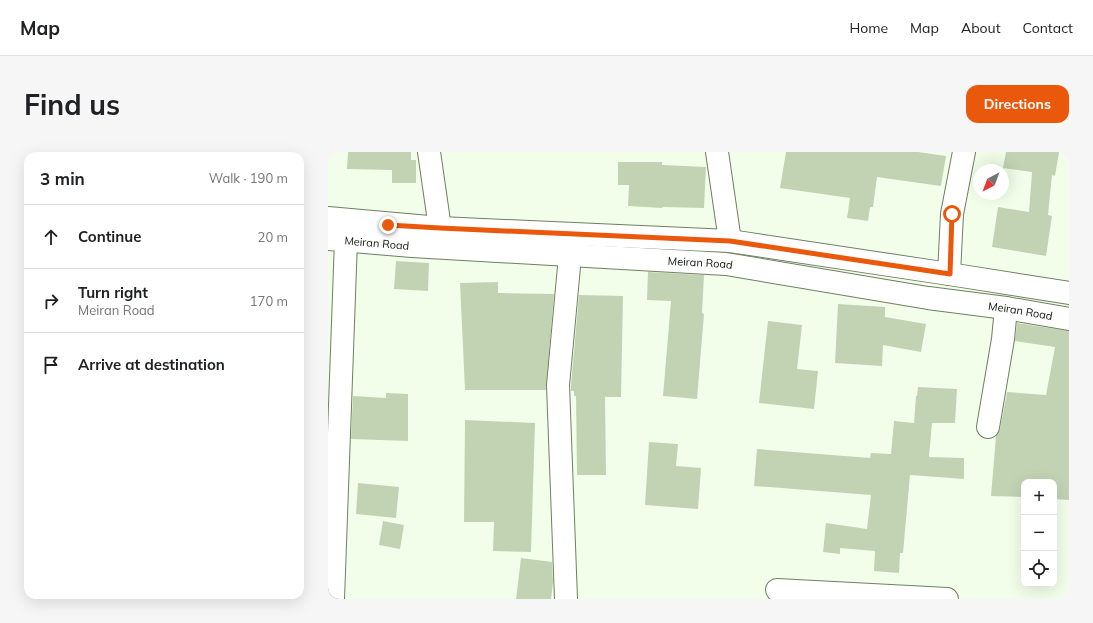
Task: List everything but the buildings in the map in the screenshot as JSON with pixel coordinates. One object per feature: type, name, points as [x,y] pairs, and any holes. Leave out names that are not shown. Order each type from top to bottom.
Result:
[{"type":"main road","points":[[429,152],[440,228]]},
{"type":"main road","points":[[717,152],[730,241]]},
{"type":"main road","points":[[950,274],[952,214],[964,152]]},
{"type":"main road","name":"Meiran Road","points":[[328,218],[440,228],[730,241],[1069,293]]},
{"type":"main road","points":[[333,599],[337,239]]},
{"type":"main road","name":"Meiran Road","points":[[337,239],[412,246],[726,264],[928,298],[1006,308],[1069,319]]},
{"type":"main road","points":[[566,599],[558,385],[570,256]]},
{"type":"main road","points":[[988,427],[1003,339],[1006,308]]},
{"type":"main road","points":[[777,590],[946,599]]},
{"type":"route","points":[[388,225],[730,241],[950,274],[952,214]]}]
